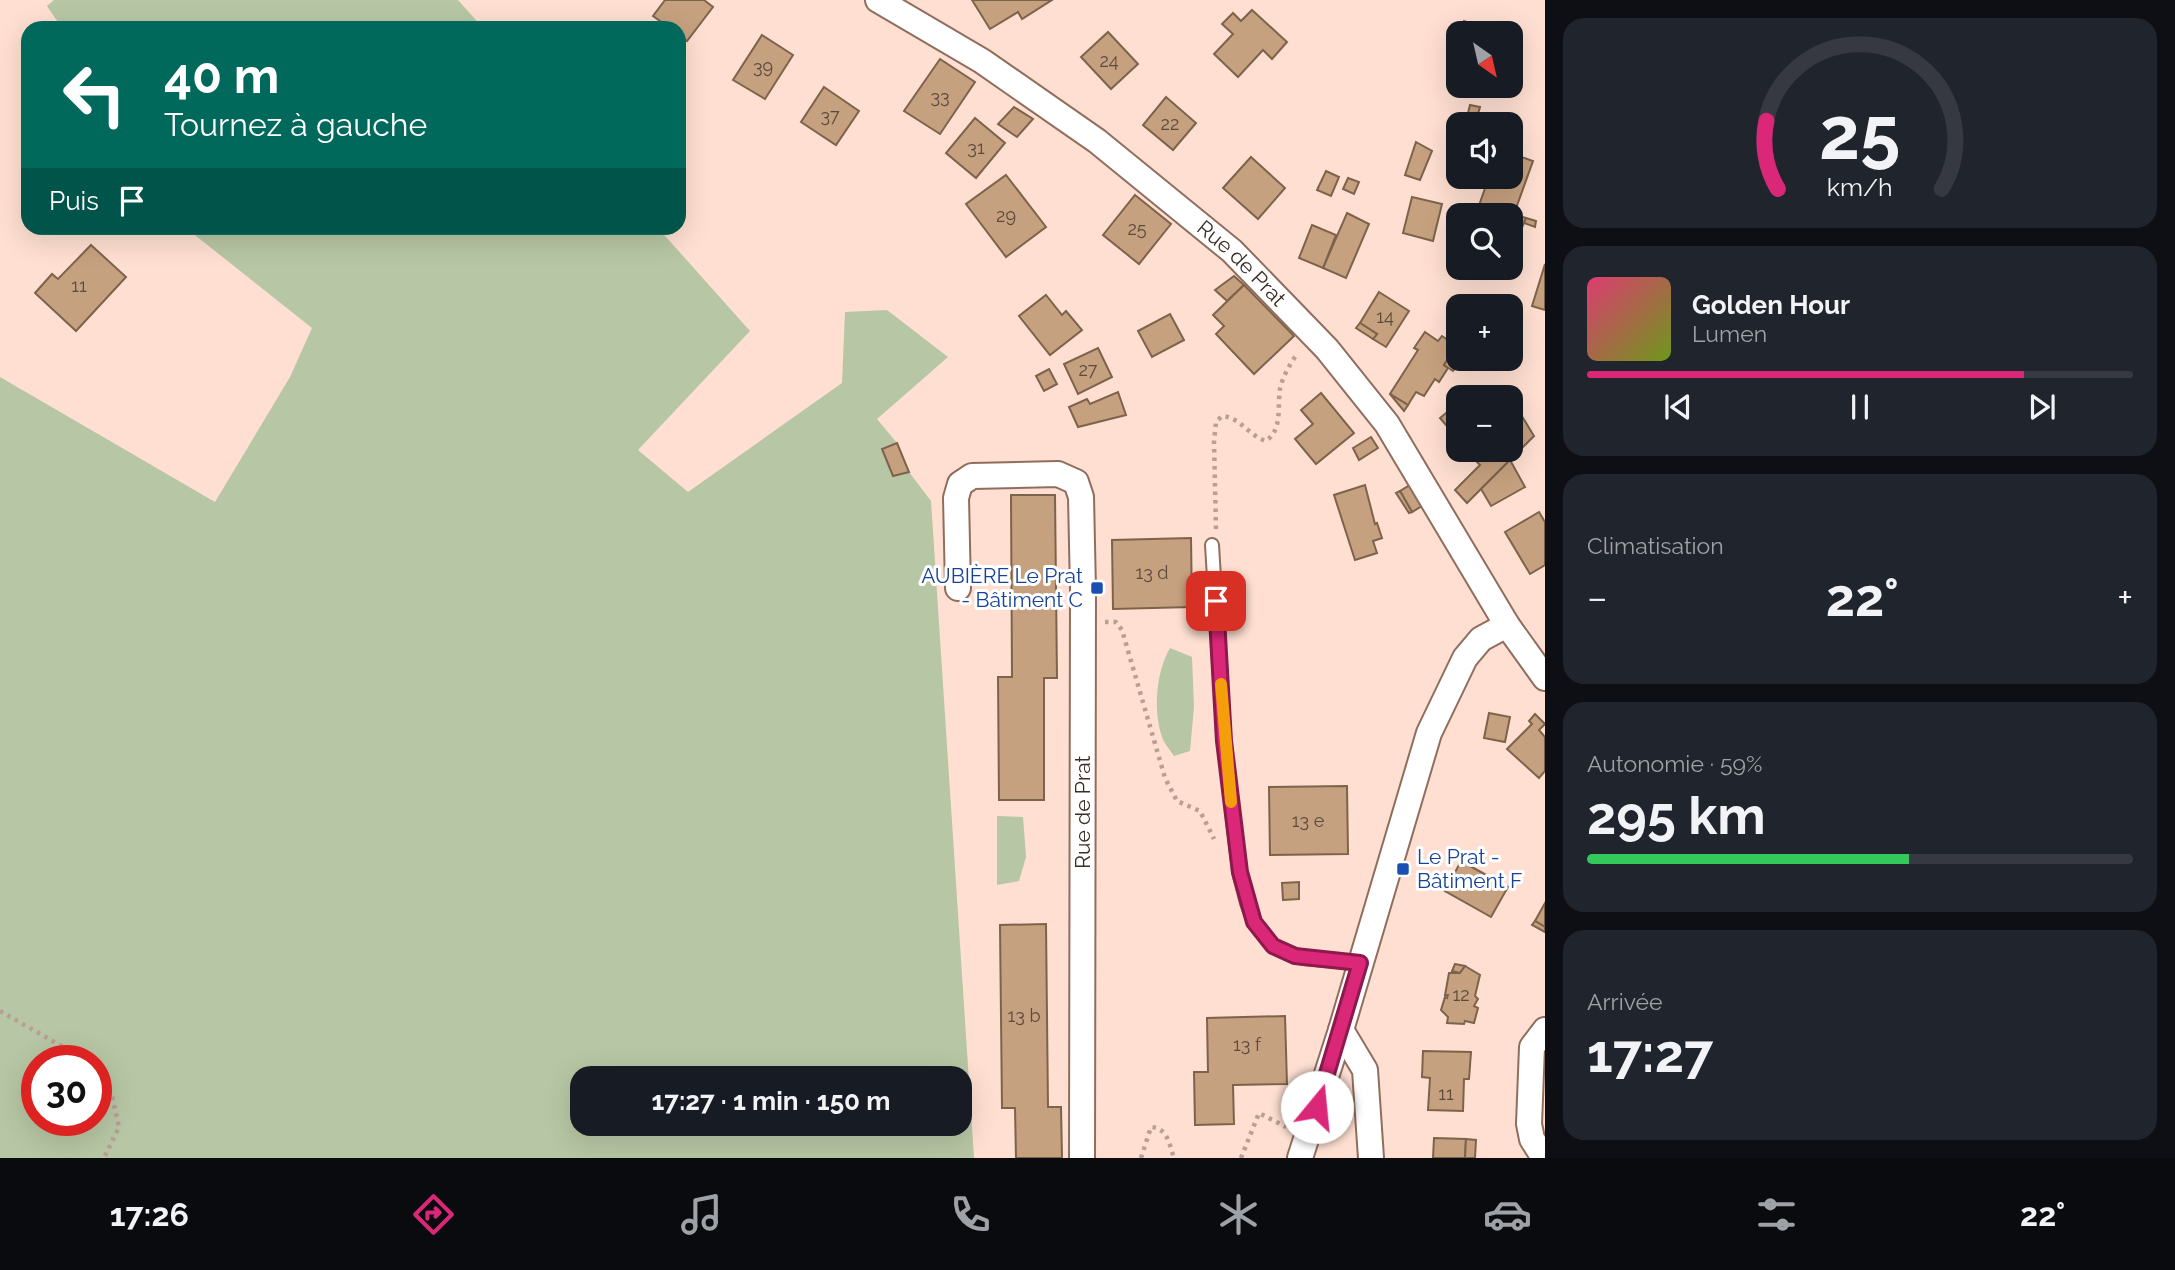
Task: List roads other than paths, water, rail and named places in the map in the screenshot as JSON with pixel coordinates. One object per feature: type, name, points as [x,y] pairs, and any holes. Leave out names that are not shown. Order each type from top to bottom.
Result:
[{"type":"street","name":"Rue de Prat","points":[[878,0],[982,61],[1097,141],[1232,251],[1327,349],[1387,424],[1507,625],[1545,678]]},
{"type":"street","name":"Rue de Prat","points":[[958,588],[956,498],[960,484],[972,476],[1058,474],[1076,482],[1081,497],[1084,620],[1082,1158]]},
{"type":"street","points":[[1303,1148],[1429,733],[1465,658],[1481,639],[1507,625]]},
{"type":"street","points":[[1341,1030],[1365,1070],[1371,1158]]},
{"type":"street","points":[[1544,1158],[1532,1139],[1529,1124],[1532,1047],[1545,1030]]},
{"type":"lane","points":[[1212,545],[1224,741],[1240,872],[1254,922],[1273,946],[1303,958],[1360,963]]},
{"type":"place","name":"AUBIÈRE Le Prat - Bâtiment C","points":[[1097,588]]},
{"type":"place","name":"Le Prat - Bâtiment F","points":[[1403,869]]}]
